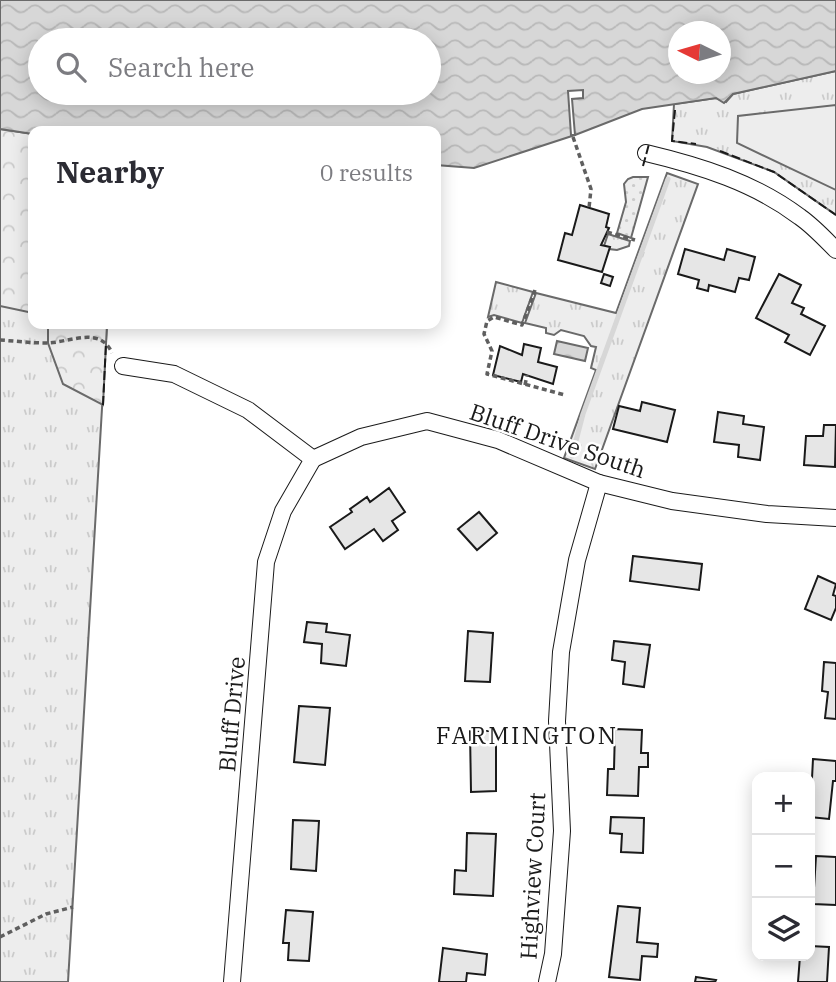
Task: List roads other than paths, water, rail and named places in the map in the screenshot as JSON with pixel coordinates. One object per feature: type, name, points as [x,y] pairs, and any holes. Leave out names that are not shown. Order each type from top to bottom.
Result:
[{"type":"street","points":[[646,153],[714,170],[763,194],[802,217],[836,250]]},
{"type":"street","points":[[123,366],[174,374],[248,410],[313,459]]},
{"type":"street","name":"Bluff Drive South","points":[[313,459],[361,437],[427,421],[498,440],[599,482],[672,501],[767,514],[836,518]]},
{"type":"street","name":"Bluff Drive","points":[[232,982],[266,562],[283,511],[313,459]]},
{"type":"street","name":"Highview Court","points":[[547,982],[553,954],[562,831],[557,720],[561,652],[577,560],[599,482]]},
{"type":"water","points":[[0,0],[836,0],[836,71],[733,94],[724,103],[716,98],[642,109],[575,135],[474,168],[441,165],[441,126],[28,126],[28,133],[0,129]]},
{"type":"water","points":[[557,341],[588,348],[585,361],[554,354]]},
{"type":"waterway","points":[[572,456],[583,414],[668,179]]},
{"type":"district","name":"FARMINGTON","points":[[527,735]]}]
